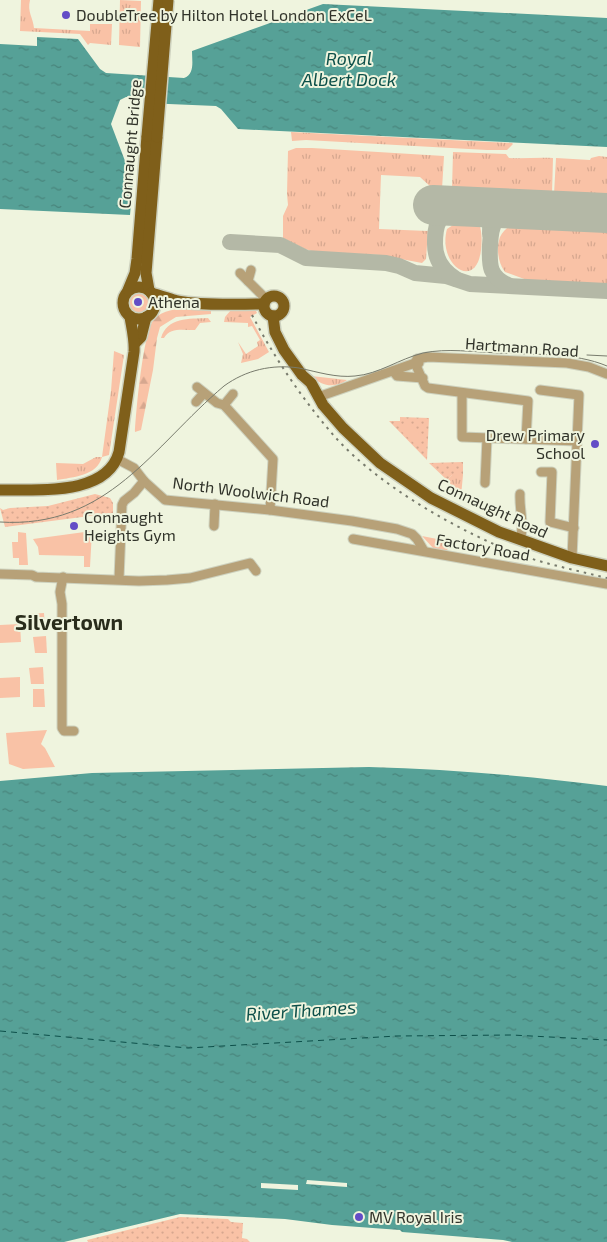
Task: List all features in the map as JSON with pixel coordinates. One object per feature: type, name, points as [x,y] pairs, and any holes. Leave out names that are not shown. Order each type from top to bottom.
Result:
[{"type":"main road","name":"Connaught Bridge","points":[[150,291],[146,272],[144,233],[159,0]]},
{"type":"main road","name":"Connaught Bridge","points":[[125,295],[135,273],[144,233],[168,0]]},
{"type":"main road","points":[[0,490],[54,489],[89,484],[104,475],[114,465],[117,459],[126,408],[135,343],[132,336],[130,317],[122,306],[125,295],[141,286],[150,291],[155,299],[154,308],[146,317],[141,337],[135,343]]},
{"type":"main road","name":"Connaught Road","points":[[150,291],[176,300],[202,303],[265,301],[274,295],[282,299],[284,310],[277,316],[273,316],[265,311],[265,301]]},
{"type":"main road","name":"Connaught Road","points":[[154,308],[176,300]]},
{"type":"main road","name":"Connaught Road","points":[[273,316],[278,341],[302,375],[311,383],[318,397],[343,428],[364,449],[403,479],[450,508],[520,540],[572,558],[607,566]]},
{"type":"main road","points":[[130,317],[141,319],[146,317]]},
{"type":"street","name":"Connaught Road","points":[[252,270],[245,278],[265,301]]},
{"type":"street","name":"Hartmann Road","points":[[318,397],[393,371],[417,372],[417,359],[422,358],[455,357],[567,363],[589,367],[607,374]]},
{"type":"street","points":[[393,371],[398,376],[417,372],[428,388],[528,402],[526,439]]},
{"type":"street","points":[[196,402],[201,390],[224,405],[273,458],[270,510]]},
{"type":"street","points":[[540,390],[579,395],[572,558]]},
{"type":"street","points":[[462,393],[462,437],[577,441]]},
{"type":"street","points":[[224,405],[233,394]]},
{"type":"street","points":[[485,484],[487,438]]},
{"type":"street","name":"North Woolwich Road","points":[[117,459],[134,468],[144,481],[165,500],[352,520],[405,530],[418,539],[424,551]]},
{"type":"street","points":[[541,472],[552,472],[545,519],[574,528]]},
{"type":"street","points":[[119,579],[122,504],[144,481]]},
{"type":"street","points":[[520,494],[519,508],[522,516],[520,540]]},
{"type":"street","points":[[214,526],[215,504]]},
{"type":"street","name":"Factory Road","points":[[354,540],[607,584]]},
{"type":"street","points":[[0,574],[139,581],[190,578],[250,563],[256,571]]},
{"type":"street","points":[[63,577],[60,592],[62,604],[62,728],[64,731],[74,731]]},
{"type":"green space","points":[[21,0],[30,0],[30,11],[34,28],[90,31],[90,24],[112,24],[111,45],[90,43],[88,45],[80,34],[20,31]]},
{"type":"green space","points":[[120,0],[141,1],[140,47],[119,45]]},
{"type":"green space","points":[[291,132],[513,144],[507,150],[487,150],[306,140],[292,141]]},
{"type":"green space","points":[[296,148],[444,156],[442,189],[432,188],[420,177],[381,175],[379,229],[428,231],[426,259],[422,263],[380,255],[315,252],[283,238],[283,216],[288,205],[288,151]]},
{"type":"green space","points":[[453,152],[506,154],[509,158],[553,158],[552,194],[452,189]]},
{"type":"green space","points":[[599,156],[607,157],[607,197],[554,194],[556,158],[590,160]]},
{"type":"green space","points":[[456,223],[479,223],[482,236],[481,250],[478,263],[472,270],[458,269],[452,263],[447,253],[445,242],[447,229]]},
{"type":"green space","points":[[511,225],[607,229],[607,284],[527,280],[505,272],[499,260],[498,246],[501,235]]},
{"type":"green space","points":[[138,291],[148,298],[149,302],[142,312],[138,313],[128,306],[127,302],[134,292]]},
{"type":"green space","points":[[189,308],[211,310],[211,314],[176,317],[160,327],[141,430],[135,432],[144,354],[147,338],[155,318],[167,311],[174,310]]},
{"type":"green space","points":[[231,310],[256,311],[257,313],[250,317],[225,317]]},
{"type":"green space","points":[[225,317],[250,317],[269,352],[258,359],[241,363],[243,354],[238,342],[246,354],[258,346],[257,342],[260,340],[252,326],[248,327],[248,323],[224,322]]},
{"type":"green space","points":[[208,318],[211,322],[200,323],[195,330],[173,331],[164,338],[161,338],[168,326],[180,320]]},
{"type":"green space","points":[[114,351],[124,355],[109,455],[102,457],[111,391]]},
{"type":"green space","points":[[311,376],[347,380],[337,385],[328,385],[319,382]]},
{"type":"green space","points":[[400,417],[429,418],[427,460],[389,421],[400,421]]},
{"type":"green space","points":[[408,422],[424,439],[417,446],[400,430]]},
{"type":"green space","points":[[96,457],[102,457],[90,472],[57,480],[56,463],[83,464]]},
{"type":"green space","points":[[463,462],[463,475],[452,475],[447,480],[429,463]]},
{"type":"green space","points":[[452,475],[463,475],[461,496],[447,480]]},
{"type":"green space","points":[[95,494],[110,498],[113,503],[113,513],[5,527],[0,508],[3,510],[48,506]]},
{"type":"green space","points":[[92,531],[90,567],[84,567],[84,556],[39,555],[38,547],[33,539]]},
{"type":"green space","points":[[18,532],[26,533],[28,565],[19,565],[19,558],[13,558],[12,542],[18,542]]},
{"type":"green space","points":[[422,536],[447,541],[449,543],[447,551],[433,548]]},
{"type":"green space","points":[[44,613],[45,630],[28,629],[27,614]]},
{"type":"green space","points":[[20,624],[21,642],[0,643],[0,625]]},
{"type":"green space","points":[[46,636],[47,653],[35,653],[33,637]]},
{"type":"green space","points":[[43,667],[44,684],[31,684],[29,668]]},
{"type":"green space","points":[[20,677],[20,697],[0,698],[0,678]]},
{"type":"green space","points":[[33,689],[44,689],[45,707],[33,707]]},
{"type":"green space","points":[[47,730],[41,744],[55,767],[23,769],[9,764],[6,733]]},
{"type":"green space","points":[[180,1217],[228,1219],[231,1222],[243,1223],[242,1238],[250,1242],[88,1242],[87,1240]]},
{"type":"water","name":"Royal Albert Dock","points":[[323,4],[607,18],[607,147],[238,129],[221,109],[216,106],[145,103],[144,98],[126,97],[120,100],[111,124],[133,182],[130,215],[0,209],[0,44],[37,46],[37,37],[78,39],[100,69],[106,73],[184,78],[190,74],[192,51]]},
{"type":"water","name":"River Thames","points":[[369,767],[429,769],[607,786],[607,1242],[512,1242],[285,1219],[180,1214],[64,1242],[0,1242],[0,781],[92,773]]},
{"type":"pier","points":[[307,1180],[347,1183],[347,1187],[306,1184]]},
{"type":"pier","points":[[261,1183],[298,1185],[298,1190],[261,1188]]},
{"type":"ferry route","points":[[0,1031],[188,1048],[397,1036],[512,1035],[607,1040]]},
{"type":"taxiway","points":[[456,279],[447,272],[436,255],[435,235],[439,221],[455,208],[470,206],[483,211],[488,216],[490,234]]},
{"type":"taxiway","points":[[510,286],[494,275],[490,265],[491,238],[493,225],[499,217],[504,213],[517,209]]},
{"type":"taxiway","points":[[230,242],[280,245],[306,258],[386,263],[415,273],[446,276],[470,284],[607,291]]},
{"type":"runway","points":[[433,205],[607,213]]},
{"type":"tram line","points":[[0,522],[38,521],[70,512],[99,498],[126,480],[224,386],[232,380],[260,369],[289,367],[334,375],[355,376],[364,375],[423,353],[451,351],[568,356],[607,366]]},
{"type":"tram line","points":[[587,355],[607,356]]},
{"type":"railway","points":[[252,315],[290,379],[312,409],[335,437],[374,473],[422,506],[474,535],[523,556],[607,578]]},
{"type":"place","name":"DoubleTree by Hilton Hotel London ExCeL","points":[[66,15]]},
{"type":"place","name":"Athena","points":[[138,302]]},
{"type":"place","name":"Drew Primary School","points":[[595,444]]},
{"type":"place","name":"Connaught Heights Gym","points":[[74,526]]},
{"type":"place","name":"MV Royal Iris","points":[[359,1217]]},
{"type":"district","name":"Silvertown","points":[[69,623]]}]
